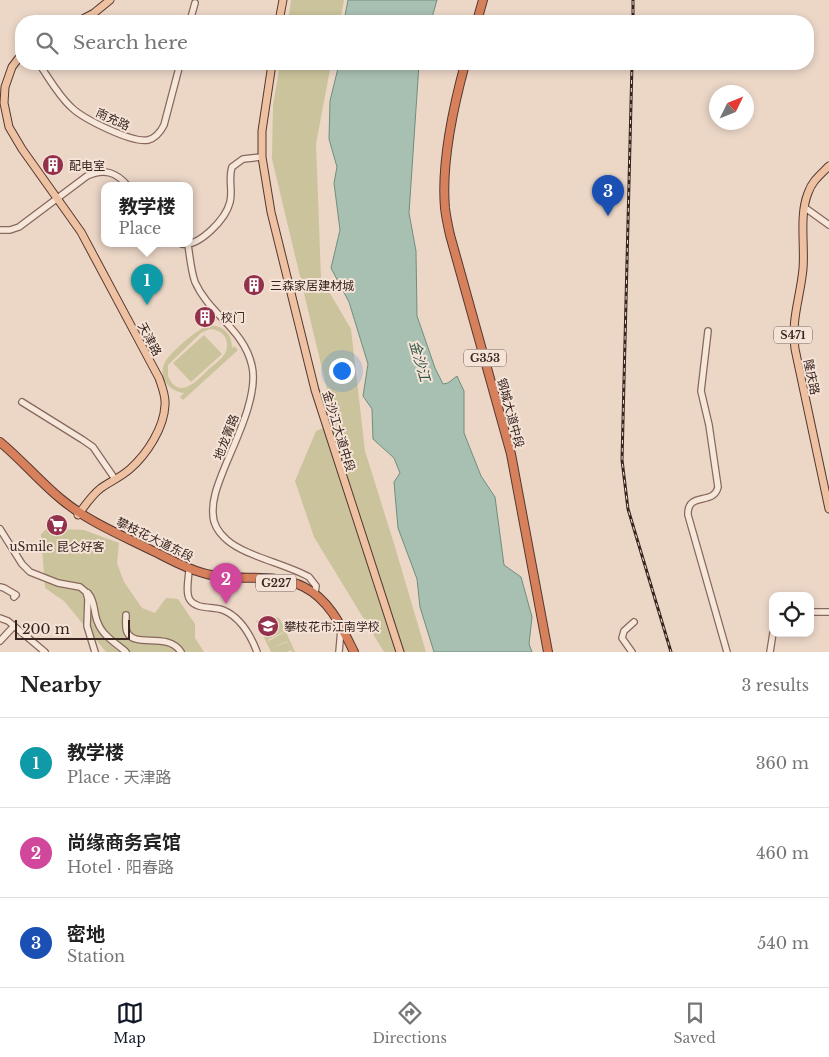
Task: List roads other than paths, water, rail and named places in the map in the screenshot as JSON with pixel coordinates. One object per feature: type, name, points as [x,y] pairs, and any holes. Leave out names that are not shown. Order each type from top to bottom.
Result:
[{"type":"highway","points":[[479,15],[483,0]]},
{"type":"highway","name":"钢城大道中段","points":[[464,70],[454,108],[447,156],[444,182],[445,209],[450,234],[511,454],[548,652]]},
{"type":"highway","name":"攀枝花大道东段","points":[[0,442],[62,500],[81,515]]},
{"type":"highway","name":"攀枝花大道东段","points":[[0,446],[60,502],[81,515],[205,579],[279,583],[303,591],[324,607],[341,631]]},
{"type":"highway","name":"攀枝花大道东段","points":[[189,571],[224,577],[280,579],[304,586],[325,603],[352,652]]},
{"type":"main road","points":[[90,15],[110,0]]},
{"type":"main road","points":[[97,15],[115,0]]},
{"type":"main road","points":[[280,15],[282,0]]},
{"type":"main road","name":"天津路","points":[[15,63],[5,87],[4,103],[7,119],[13,134],[22,149],[59,197],[88,244],[159,378],[164,396],[163,416],[152,442],[135,464],[95,493],[81,515]]},
{"type":"main road","points":[[16,70],[9,88],[8,103],[11,118],[21,140],[91,243],[162,377],[170,400],[165,425],[146,458],[133,472],[98,496],[81,515]]},
{"type":"main road","name":"金沙江大道中段","points":[[271,70],[262,131],[265,183],[302,341],[330,441],[400,652]]},
{"type":"main road","name":"隆庆路","points":[[829,166],[815,178],[807,194],[804,207],[803,272],[794,317],[793,333],[829,509]]},
{"type":"street","points":[[192,15],[195,3]]},
{"type":"street","name":"南充路","points":[[43,70],[72,109],[84,117],[128,138],[141,140],[158,135],[164,125],[178,70]]},
{"type":"street","points":[[193,241],[204,238],[226,211],[231,198],[229,179],[232,167],[242,159],[262,156]]},
{"type":"street","points":[[0,230],[10,230],[18,227],[88,176],[103,171],[111,172],[124,182]]},
{"type":"street","points":[[804,207],[829,225]]},
{"type":"street","name":"地龙箐路","points":[[186,247],[196,283],[206,299],[237,334],[247,349],[252,367],[253,385],[250,403],[218,485],[213,501],[212,516],[217,528],[227,541],[309,577],[316,586],[315,593]]},
{"type":"street","points":[[708,331],[701,391],[709,425],[718,488],[717,493],[713,496],[690,504],[688,515],[727,652]]},
{"type":"street","points":[[22,402],[93,447],[115,480]]},
{"type":"street","points":[[0,529],[22,564],[30,572],[58,583],[80,587],[86,592],[92,599],[100,627],[126,652]]},
{"type":"street","points":[[189,571],[188,597],[191,601],[200,606],[222,609],[228,612],[246,630],[256,652]]},
{"type":"street","points":[[0,587],[11,591],[16,595],[14,597]]},
{"type":"street","points":[[86,592],[88,599],[87,626],[95,652]]},
{"type":"street","points":[[814,612],[829,612]]},
{"type":"street","points":[[126,615],[126,628],[129,634],[146,641],[167,641],[175,645],[181,652]]},
{"type":"street","points":[[0,618],[8,621],[45,652]]},
{"type":"street","points":[[632,652],[622,638],[624,631],[634,622]]},
{"type":"street","points":[[0,641],[14,626]]},
{"type":"street","points":[[339,652],[341,631]]},
{"type":"street","points":[[770,652],[772,637]]},
{"type":"water","points":[[348,0],[437,0],[433,15],[345,15]]},
{"type":"water","name":"金沙江","points":[[338,70],[419,70],[409,213],[416,251],[417,316],[435,368],[443,384],[448,383],[457,376],[464,391],[464,433],[481,476],[495,497],[504,565],[521,577],[532,617],[529,644],[532,652],[434,652],[420,607],[417,579],[398,528],[394,482],[400,473],[394,458],[373,439],[372,409],[363,396],[368,364],[349,302],[331,268],[340,230],[334,183],[337,167],[329,139],[330,101]]},
{"type":"railway","points":[[633,0],[633,15]]},
{"type":"railway","points":[[632,70],[622,460],[628,509],[671,652]]},
{"type":"place","name":"配电室","points":[[53,165]]},
{"type":"place","name":"密地","points":[[608,216]]},
{"type":"place","name":"三森家居建材城","points":[[254,285]]},
{"type":"place","name":"教学楼","points":[[147,305]]},
{"type":"place","name":"校门","points":[[205,317]]},
{"type":"place","name":"uSmile 昆仑好客","points":[[57,525]]},
{"type":"place","name":"尚缘商务宾馆","points":[[226,604]]},
{"type":"place","name":"攀枝花市江南学校","points":[[268,626]]}]
